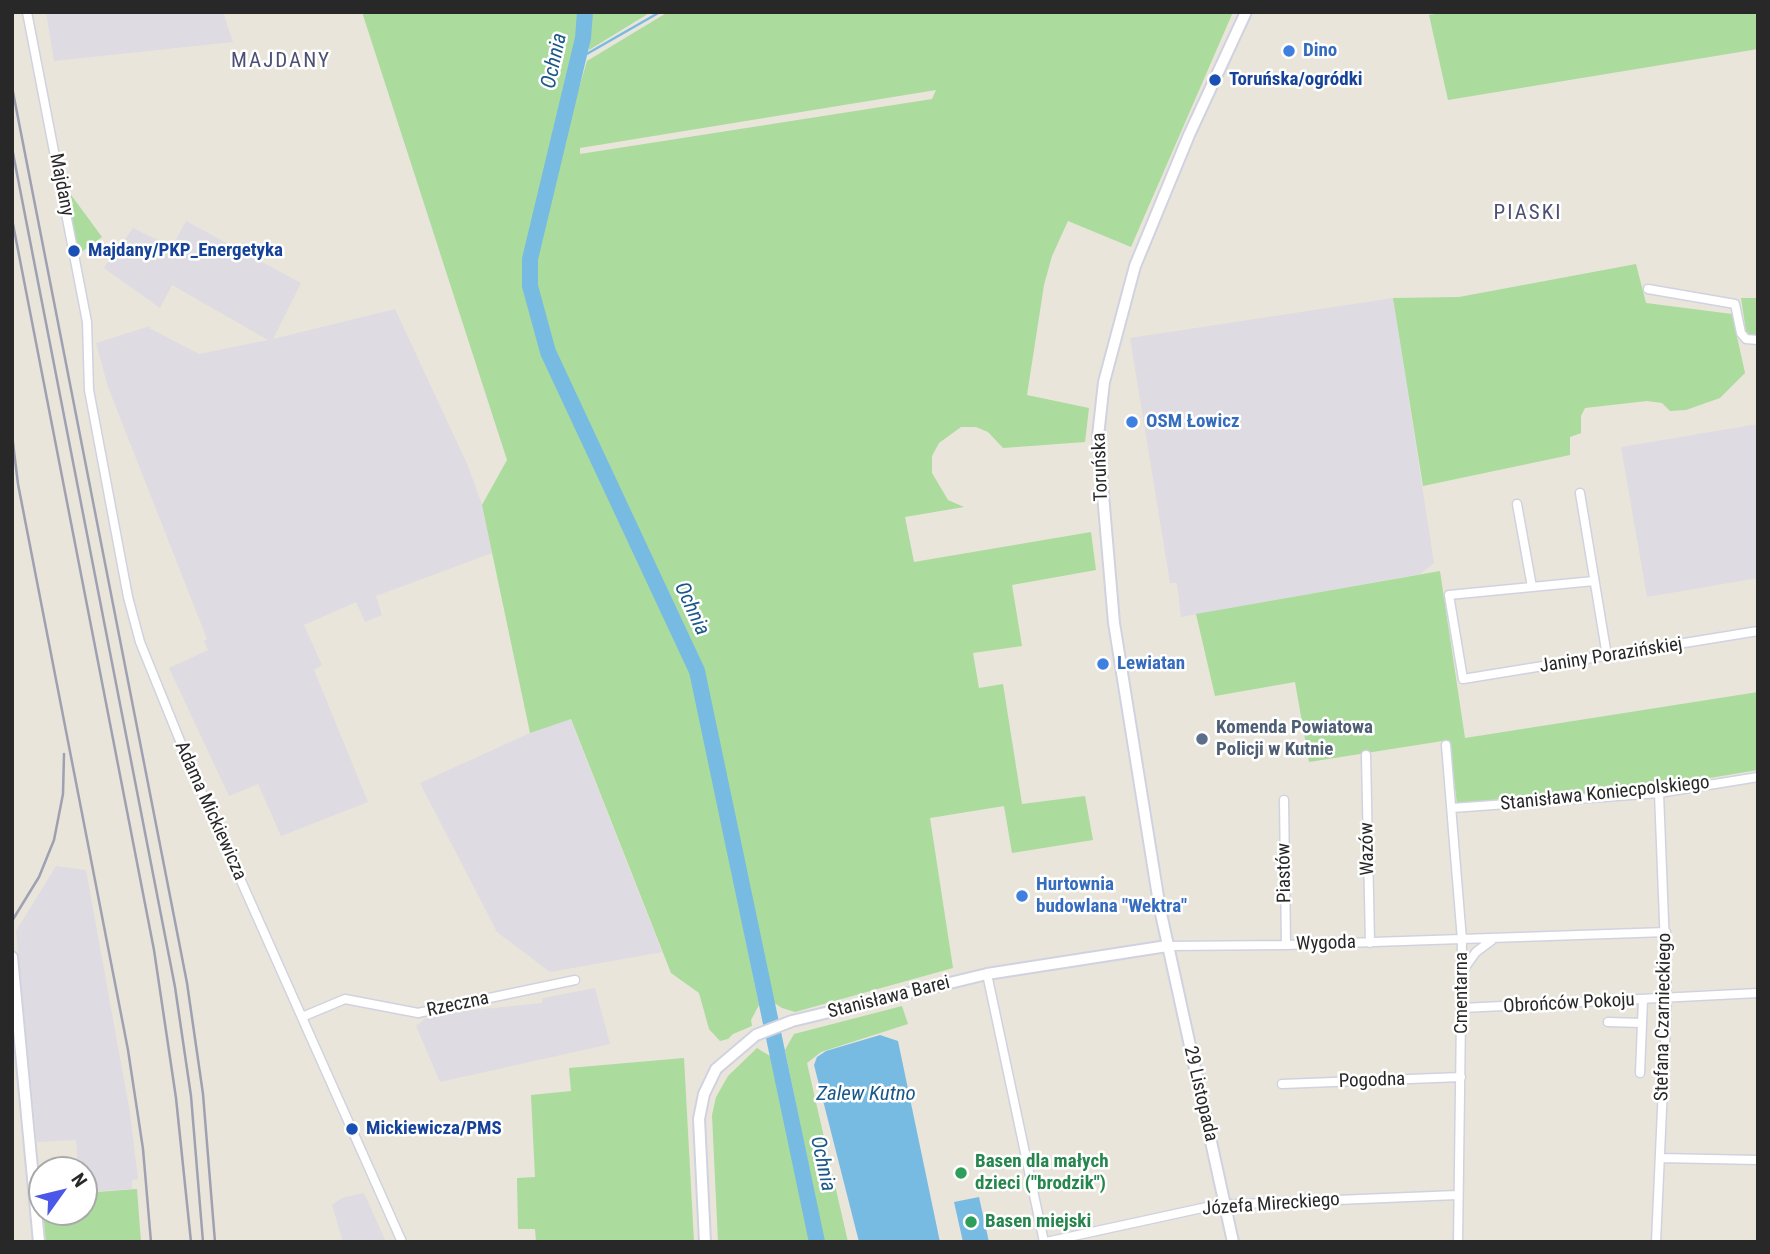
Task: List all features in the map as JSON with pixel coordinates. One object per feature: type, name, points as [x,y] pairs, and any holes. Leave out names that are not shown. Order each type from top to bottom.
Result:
[{"type":"street","name":"Majdany","points":[[27,12],[87,322],[87,359]]},
{"type":"street","name":"Toruńska","points":[[1167,946],[1114,623],[1098,436],[1104,383],[1135,266],[1189,135],[1247,12]]},
{"type":"street","points":[[1648,289],[1735,304],[1741,332],[1746,339],[1758,340]]},
{"type":"street","name":"Adama Mickiewicza","points":[[87,359],[89,390],[105,480],[140,642],[193,773],[402,1242]]},
{"type":"street","points":[[1580,493],[1607,656]]},
{"type":"street","points":[[1517,504],[1532,587],[1594,581]]},
{"type":"street","name":"Janiny Porazińskiej","points":[[1532,587],[1449,595],[1463,679],[1758,631]]},
{"type":"street","name":"Cmentarna","points":[[1446,745],[1463,970],[1458,1242]]},
{"type":"street","name":"Wazów","points":[[1366,755],[1370,943]]},
{"type":"street","name":"Stanisława Koniecpolskiego","points":[[1452,808],[1659,793],[1758,777]]},
{"type":"street","name":"Stefana Czarnieckiego","points":[[1656,1242],[1667,998],[1667,932],[1659,793]]},
{"type":"street","name":"Piastów","points":[[1284,800],[1286,945]]},
{"type":"street","name":"Wygoda","points":[[987,974],[1167,946],[1370,943],[1667,932]]},
{"type":"street","points":[[1463,970],[1476,952],[1494,939]]},
{"type":"street","name":"29 Listopada","points":[[1167,946],[1233,1242]]},
{"type":"street","points":[[12,957],[39,1242]]},
{"type":"street","points":[[987,974],[1045,1242]]},
{"type":"street","name":"Stanisława Barei","points":[[705,1242],[699,1119],[704,1094],[716,1069],[756,1035],[792,1021],[987,974]]},
{"type":"street","name":"Rzeczna","points":[[302,1017],[345,999],[418,1013],[575,980]]},
{"type":"street","name":"Obrońców Pokoju","points":[[1463,1008],[1758,993]]},
{"type":"street","points":[[1640,1073],[1643,1000]]},
{"type":"street","points":[[1608,1022],[1642,1023]]},
{"type":"street","name":"Pogodna","points":[[1282,1084],[1461,1077]]},
{"type":"street","points":[[1660,1158],[1758,1160]]},
{"type":"street","name":"Józefa Mireckiego","points":[[1045,1242],[1224,1204],[1457,1195]]},
{"type":"shaded area","points":[[46,12],[223,12],[233,42],[54,61]]},
{"type":"shaded area","points":[[186,221],[301,283],[273,339],[395,309],[468,466],[482,505],[492,553],[376,596],[382,615],[365,622],[356,602],[304,625],[322,665],[314,670],[368,802],[281,836],[258,784],[229,796],[169,668],[208,650],[204,641],[207,639],[108,387],[96,343],[150,326],[149,328],[199,354],[268,340],[172,285],[160,308],[104,268],[133,228],[172,247]]},
{"type":"shaded area","points":[[1393,298],[1434,563],[1420,574],[1181,617],[1177,583],[1170,583],[1130,338]]},
{"type":"shaded area","points":[[1758,424],[1758,578],[1647,597],[1621,447]]},
{"type":"shaded area","points":[[570,718],[662,952],[550,972],[497,932],[420,783],[530,733]]},
{"type":"shaded area","points":[[56,866],[86,870],[130,1113],[138,1179],[132,1180],[132,1189],[98,1191],[98,1156],[77,1156],[76,1140],[37,1142],[16,931]]},
{"type":"shaded area","points":[[595,988],[610,1044],[440,1082],[416,1026],[425,1019],[465,1011],[542,1003],[543,998]]},
{"type":"shaded area","points":[[364,1193],[386,1242],[343,1242],[332,1205],[342,1198]]},
{"type":"green space","points":[[362,12],[577,12],[577,34],[529,244],[525,282],[533,323],[546,358],[654,584],[691,670],[759,1005],[751,1020],[752,1026],[728,1039],[720,1041],[709,1029],[699,993],[671,973],[571,719],[530,733],[482,505],[507,460]]},
{"type":"green space","points":[[589,12],[651,12],[589,50],[586,42]]},
{"type":"green space","points":[[668,12],[1233,12],[1131,247],[1068,221],[1052,256],[1044,285],[1027,395],[1089,408],[1085,442],[1003,448],[988,432],[976,427],[961,427],[939,443],[932,456],[932,473],[948,500],[964,507],[905,517],[914,562],[1091,532],[1096,570],[1012,585],[1022,646],[973,653],[979,688],[1003,684],[1022,804],[1085,796],[1093,840],[1012,853],[1004,806],[930,818],[953,968],[795,1012],[773,1002],[699,659],[557,355],[542,318],[536,289],[537,252],[556,165],[587,61]],"holes":[[[936,90],[932,99],[580,154],[580,148]]]},
{"type":"green space","points":[[1447,12],[1758,12],[1758,49],[1448,100],[1429,15]]},
{"type":"green space","points":[[66,188],[102,237],[80,253],[78,252]]},
{"type":"green space","points":[[1636,264],[1646,303],[1732,314],[1745,373],[1720,398],[1686,410],[1670,411],[1662,403],[1647,401],[1585,408],[1581,416],[1581,433],[1570,437],[1570,455],[1423,486],[1393,298],[1459,297]]},
{"type":"green space","points":[[1741,298],[1758,298],[1758,335],[1750,335],[1746,331]]},
{"type":"green space","points":[[1440,571],[1465,738],[1758,692],[1758,770],[1655,787],[1457,804],[1449,740],[1309,762],[1295,682],[1215,696],[1196,614]]},
{"type":"green space","points":[[902,1006],[908,1024],[821,1052],[807,1063],[848,1242],[824,1242],[785,1050],[794,1034]]},
{"type":"green space","points":[[757,1048],[770,1056],[775,1068],[812,1242],[718,1242],[712,1115],[716,1097],[728,1076]]},
{"type":"green space","points":[[684,1058],[694,1242],[536,1242],[535,1229],[518,1229],[517,1178],[535,1177],[531,1095],[571,1091],[569,1068]]},
{"type":"green space","points":[[137,1189],[141,1242],[46,1242],[44,1226],[98,1226],[98,1192]]},
{"type":"water","name":"Zalew Kutno","points":[[880,1035],[898,1041],[940,1242],[859,1242],[814,1065],[817,1057],[826,1051]]},
{"type":"water","name":"Basen miejski","points":[[979,1197],[989,1242],[963,1242],[954,1202]]},
{"type":"waterway","name":"Ochnia","points":[[585,12],[583,38],[530,259],[530,286],[548,352],[697,671],[817,1242]]},
{"type":"waterway","points":[[578,59],[660,12]]},
{"type":"railway","points":[[12,87],[187,983],[203,1094],[215,1242]]},
{"type":"railway","points":[[12,148],[175,987],[191,1096],[203,1242]]},
{"type":"railway","points":[[12,219],[154,950],[176,1098],[191,1242]]},
{"type":"railway","points":[[12,435],[18,484],[128,1050],[143,1149],[151,1242]]},
{"type":"railway","points":[[12,921],[39,877],[54,840],[63,794],[64,754]]},
{"type":"place","name":"Dino","points":[[1289,51]]},
{"type":"place","name":"Toruńska/ogródki","points":[[1215,80]]},
{"type":"place","name":"Majdany/PKP_Energetyka","points":[[74,251]]},
{"type":"place","name":"OSM Łowicz","points":[[1132,422]]},
{"type":"place","name":"Lewiatan","points":[[1103,664]]},
{"type":"place","name":"Komenda Powiatowa Policji w Kutnie","points":[[1202,739]]},
{"type":"place","name":"Hurtownia budowlana \"Wektra\"","points":[[1022,896]]},
{"type":"place","name":"Mickiewicza/PMS","points":[[352,1129]]},
{"type":"place","name":"Basen dla małych dzieci (\"brodzik\")","points":[[961,1173]]},
{"type":"place","name":"Basen miejski","points":[[971,1222]]},
{"type":"district","name":"MAJDANY","points":[[281,62]]},
{"type":"district","name":"PIASKI","points":[[1528,214]]}]
